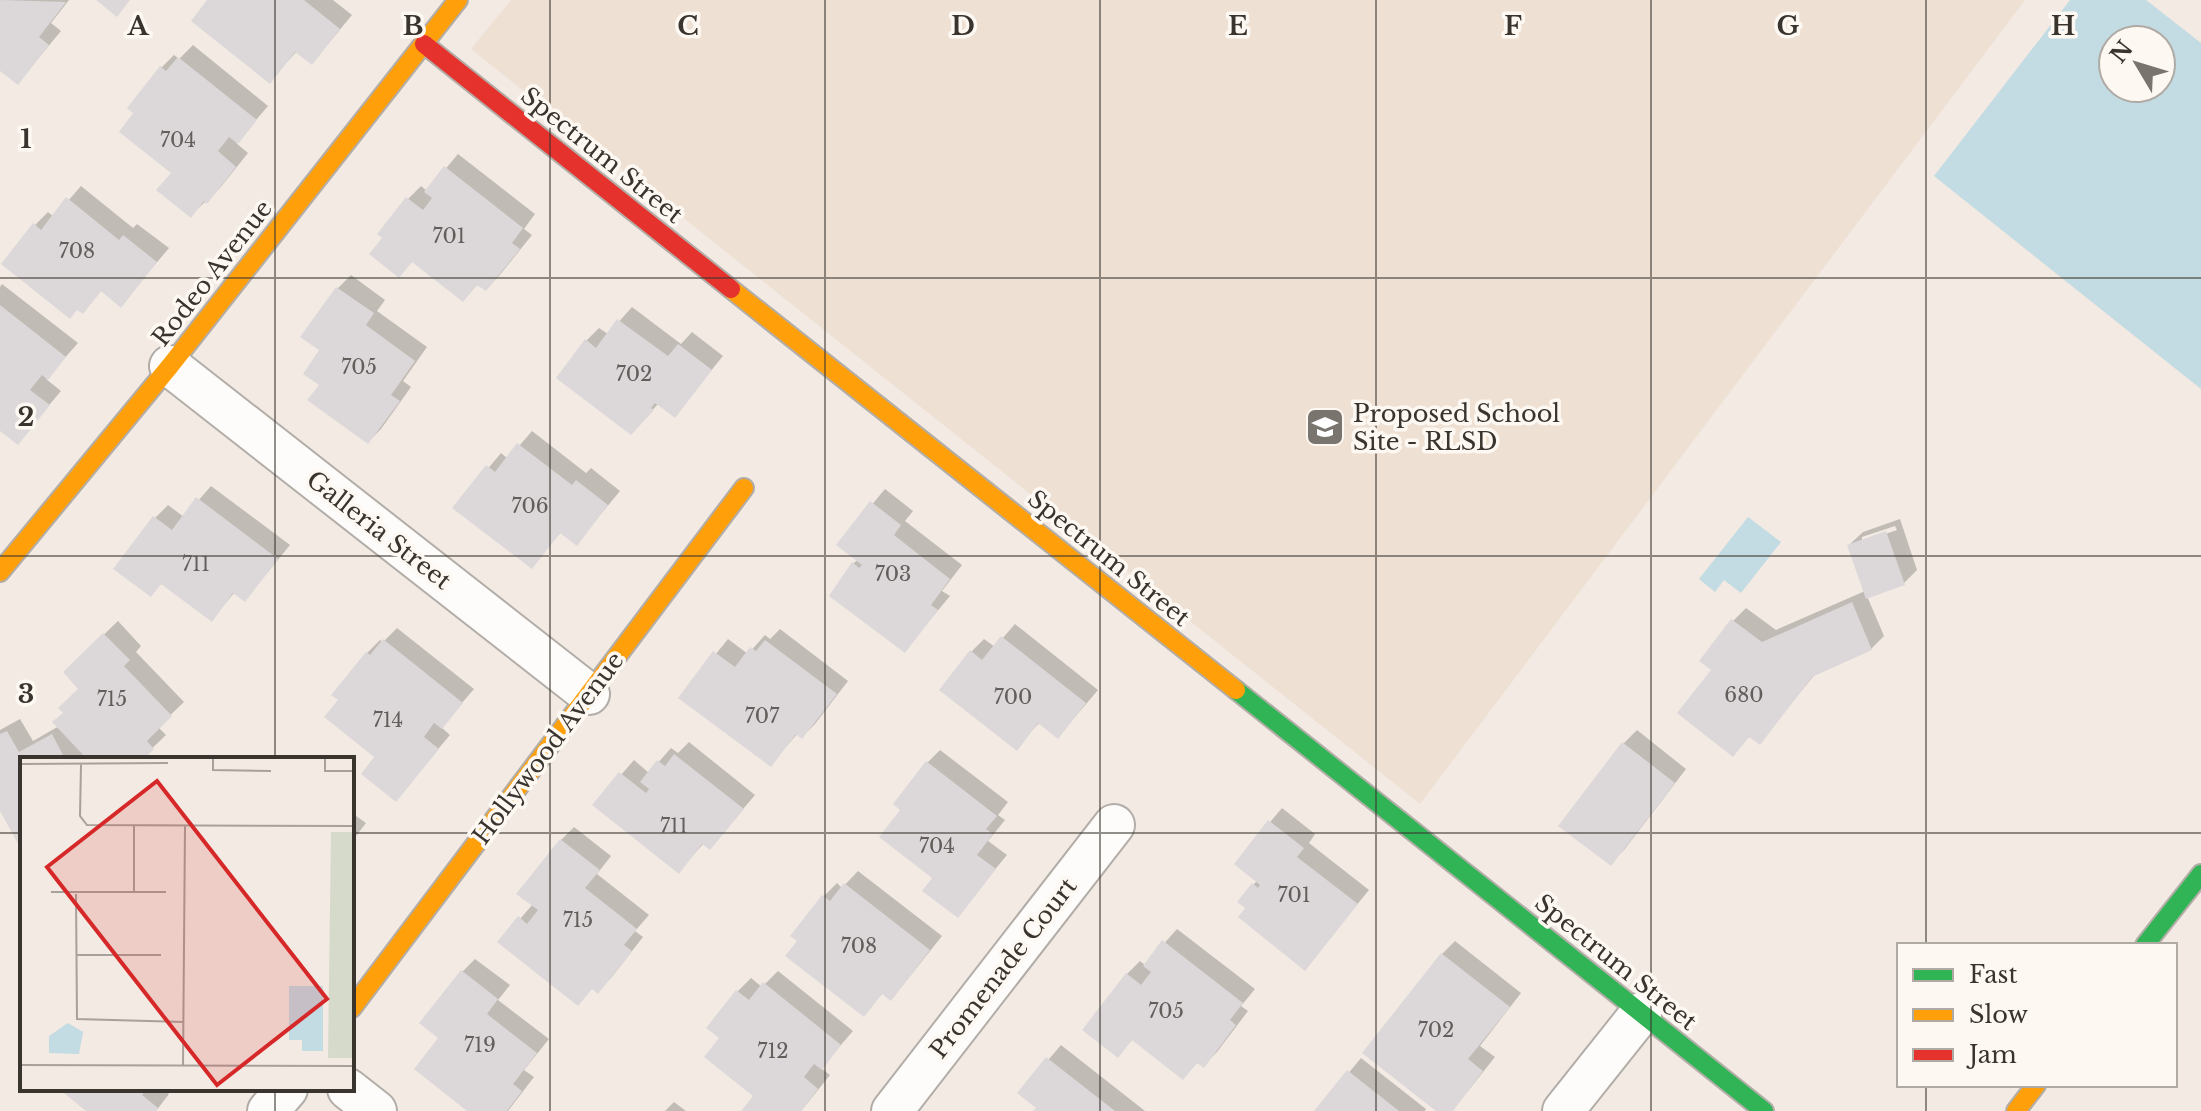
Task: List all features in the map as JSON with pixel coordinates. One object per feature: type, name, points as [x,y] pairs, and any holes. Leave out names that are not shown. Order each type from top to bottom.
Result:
[{"type":"street","name":"Rodeo Avenue","points":[[0,572],[170,366],[458,0]]},
{"type":"street","name":"Spectrum Street","points":[[424,44],[1764,1111]]},
{"type":"street","name":"Galleria Street","points":[[170,366],[589,694]]},
{"type":"street","name":"Hollywood Avenue","points":[[354,1005],[744,488]]},
{"type":"street","name":"Promenade Court","points":[[892,1111],[1114,825]]},
{"type":"street","points":[[2147,943],[2201,874]]},
{"type":"street","points":[[1563,1111],[1641,1013]]},
{"type":"street","points":[[2016,1111],[2034,1087]]},
{"type":"street","points":[[268,1111],[285,1091]]},
{"type":"street","points":[[351,1091],[376,1111]]},
{"type":"shaded area","name":"Proposed School Site - RLSD","points":[[511,0],[2025,0],[1420,804],[471,49]]},
{"type":"water","points":[[2070,0],[2146,0],[2177,24],[2097,24],[2097,104],[2177,104],[2177,24],[2201,43],[2201,389],[1934,176]]},
{"type":"water","points":[[1748,517],[1781,542],[1741,593],[1724,580],[1715,592],[1699,579]]},
{"type":"building","points":[[0,0],[66,2],[39,37],[49,45],[18,85],[0,71]]},
{"type":"building","points":[[96,0],[130,0],[117,17]]},
{"type":"building","points":[[207,0],[304,0],[340,29],[312,65],[295,52],[270,84],[191,21]]},
{"type":"building","points":[[178,57],[257,120],[238,144],[229,137],[218,151],[236,167],[207,204],[204,201],[191,218],[156,190],[171,173],[119,132],[133,113],[127,108],[160,66],[166,71]]},
{"type":"building","points":[[444,166],[523,228],[512,243],[520,249],[486,291],[477,285],[463,302],[412,262],[399,278],[369,254],[382,238],[377,234],[406,197],[423,210],[432,198],[424,192]]},
{"type":"building","points":[[66,197],[119,240],[123,235],[157,262],[121,308],[101,291],[83,314],[77,310],[70,319],[1,264],[33,223],[41,230]]},
{"type":"building","points":[[336,287],[374,313],[366,325],[415,361],[391,395],[400,401],[368,444],[307,400],[319,385],[303,374],[319,350],[300,337]]},
{"type":"building","points":[[0,305],[66,357],[48,380],[42,375],[30,390],[50,405],[18,445],[0,431]]},
{"type":"building","points":[[617,319],[668,356],[678,344],[712,370],[675,418],[655,403],[651,408],[654,410],[631,435],[556,378],[585,339],[596,348]]},
{"type":"building","points":[[517,443],[572,485],[576,480],[608,505],[577,546],[560,533],[532,569],[452,508],[486,465],[495,472]]},
{"type":"building","points":[[196,497],[278,559],[245,602],[233,593],[212,622],[161,584],[151,597],[113,569],[153,516],[172,530]]},
{"type":"building","points":[[870,501],[901,525],[894,535],[950,579],[931,605],[938,610],[905,653],[829,596],[852,562],[859,568],[862,565],[836,545]]},
{"type":"building","points":[[1886,531],[1905,585],[1866,599],[1847,545]]},
{"type":"building","points":[[1852,602],[1872,650],[1812,677],[1760,745],[1749,737],[1733,757],[1677,713],[1711,670],[1699,661],[1731,619],[1762,642]]},
{"type":"building","points":[[103,633],[130,660],[124,666],[172,716],[147,741],[154,749],[146,757],[85,757],[52,722],[63,713],[58,708],[78,689],[63,672]]},
{"type":"building","points":[[1001,636],[1086,703],[1058,739],[1038,723],[1017,751],[939,690],[970,650],[982,660]]},
{"type":"building","points":[[383,639],[463,703],[442,729],[434,723],[424,737],[439,749],[396,802],[361,774],[374,757],[324,717],[338,700],[331,695],[366,652],[370,655]]},
{"type":"building","points":[[765,640],[837,694],[802,739],[796,734],[771,767],[678,698],[713,651],[735,667],[750,647],[756,651]]},
{"type":"building","points":[[7,731],[19,752],[52,734],[64,757],[20,757],[20,847],[0,811],[0,734]]},
{"type":"building","points":[[1622,742],[1675,783],[1611,866],[1558,826]]},
{"type":"building","points":[[674,754],[744,809],[710,850],[702,844],[679,874],[592,805],[619,772],[646,793],[649,789],[640,782],[657,760],[665,766]]},
{"type":"building","points":[[926,761],[997,816],[986,829],[993,834],[977,855],[996,869],[958,918],[922,891],[932,878],[879,837],[900,810],[893,804]]},
{"type":"building","points":[[1268,820],[1304,848],[1297,857],[1358,904],[1305,971],[1238,917],[1245,908],[1237,902],[1252,883],[1258,888],[1260,885],[1234,864]]},
{"type":"building","points":[[560,839],[600,870],[585,888],[637,929],[624,945],[632,951],[598,994],[592,989],[578,1006],[497,942],[518,916],[527,924],[538,910],[516,894]]},
{"type":"building","points":[[844,883],[930,950],[891,1001],[882,994],[864,1017],[785,956],[797,941],[790,936],[822,895],[830,901]]},
{"type":"building","points":[[1162,940],[1243,1003],[1230,1020],[1236,1025],[1204,1068],[1197,1063],[1183,1080],[1132,1040],[1118,1058],[1082,1030],[1126,973],[1141,985],[1151,972],[1143,966]]},
{"type":"building","points":[[1441,953],[1510,1007],[1468,1059],[1483,1071],[1453,1111],[1436,1111],[1362,1053]]},
{"type":"building","points":[[461,970],[498,999],[487,1014],[537,1053],[513,1084],[522,1091],[507,1111],[467,1111],[414,1069],[438,1038],[419,1023]]},
{"type":"building","points":[[763,982],[841,1045],[822,1070],[814,1064],[804,1077],[818,1089],[801,1111],[741,1111],[753,1096],[704,1057],[719,1038],[706,1028],[736,990],[749,1000]]},
{"type":"building","points":[[1046,1057],[1115,1111],[1033,1111],[1036,1108],[1017,1093]]},
{"type":"building","points":[[1347,1070],[1399,1111],[1314,1111]]},
{"type":"building","points":[[61,1091],[145,1091],[142,1095],[158,1108],[156,1111],[86,1111]]},
{"type":"traffic: fast","points":[[1236,690],[1764,1111]]},
{"type":"traffic: fast","points":[[2147,943],[2201,874]]},
{"type":"traffic: slow","points":[[0,572],[170,366],[458,0]]},
{"type":"traffic: slow","points":[[731,289],[1236,690]]},
{"type":"traffic: slow","points":[[354,1005],[744,488]]},
{"type":"traffic: slow","points":[[2016,1111],[2034,1087]]},
{"type":"traffic: jam","points":[[424,44],[731,289]]},
{"type":"place","name":"Proposed School Site - RLSD","points":[[1325,427]]}]
